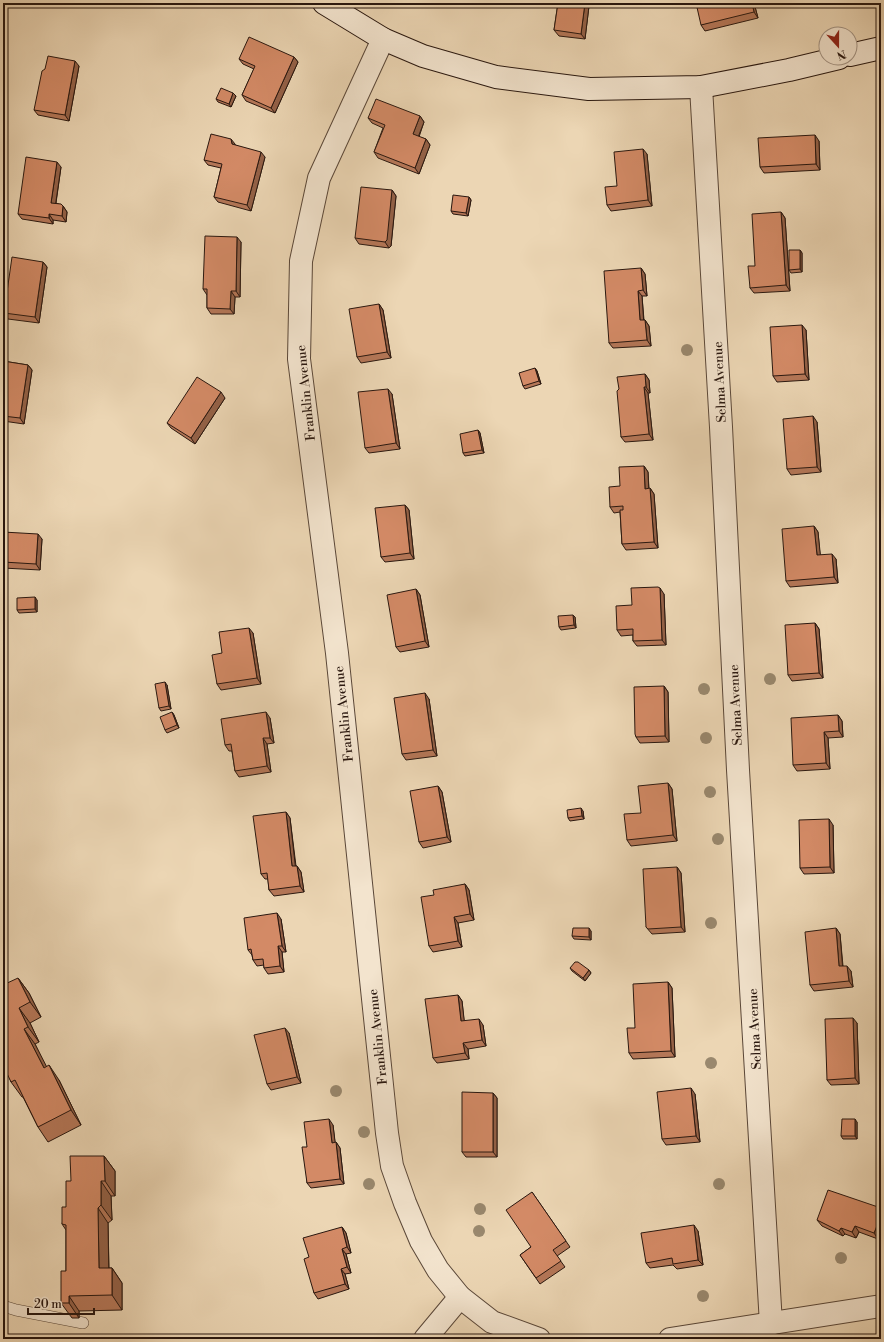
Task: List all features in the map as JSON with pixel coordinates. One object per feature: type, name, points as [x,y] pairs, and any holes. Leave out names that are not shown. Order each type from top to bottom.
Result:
[{"type":"street","points":[[324,3],[382,39],[423,56],[496,77],[589,89],[701,87],[818,63]]},
{"type":"street","name":"Franklin Avenue","points":[[382,39],[319,178],[301,260],[299,359],[337,653],[382,1087],[392,1166],[405,1203],[421,1240],[438,1270],[460,1297],[492,1322],[539,1339]]},
{"type":"street","points":[[858,53],[881,48]]},
{"type":"street","name":"Selma Avenue","points":[[701,87],[722,427],[738,770],[771,1324]]},
{"type":"street","points":[[426,1339],[460,1297]]},
{"type":"street","points":[[670,1339],[881,1306]]},
{"type":"lane","points":[[3,1306],[16,1310],[83,1323]]},
{"type":"building","points":[[558,3],[585,3],[581,34],[554,30]]},
{"type":"building","points":[[696,3],[752,3],[754,12],[701,25]]},
{"type":"building","points":[[249,37],[294,57],[271,108],[242,95],[255,66],[239,59]]},
{"type":"building","points":[[48,56],[75,61],[65,115],[34,110],[42,71],[45,69]]},
{"type":"building","points":[[221,88],[233,93],[229,104],[216,99]]},
{"type":"building","points":[[376,99],[420,116],[413,134],[426,139],[415,168],[374,152],[385,125],[368,118]]},
{"type":"building","points":[[211,134],[231,139],[232,144],[261,152],[247,205],[214,197],[222,164],[204,160]]},
{"type":"building","points":[[815,135],[816,164],[760,167],[758,138]]},
{"type":"building","points":[[643,149],[648,200],[607,205],[605,187],[617,186],[614,152]]},
{"type":"building","points":[[26,157],[57,162],[51,203],[61,204],[63,206],[62,216],[49,214],[49,218],[18,214]]},
{"type":"building","points":[[361,187],[392,190],[387,240],[385,242],[355,238]]},
{"type":"building","points":[[453,195],[469,197],[466,213],[451,211]]},
{"type":"building","points":[[781,212],[786,285],[750,288],[748,266],[755,266],[752,214]]},
{"type":"building","points":[[205,236],[237,237],[236,291],[231,291],[230,309],[207,308],[207,289],[203,289]]},
{"type":"building","points":[[789,250],[800,250],[800,269],[789,270]]},
{"type":"building","points":[[12,257],[43,262],[35,317],[4,313]]},
{"type":"building","points":[[641,268],[643,290],[638,291],[640,320],[645,320],[647,340],[609,343],[604,271]]},
{"type":"building","points":[[379,304],[387,352],[357,357],[349,309]]},
{"type":"building","points":[[802,325],[805,374],[773,376],[770,327]]},
{"type":"building","points":[[3,361],[28,365],[20,418],[3,416]]},
{"type":"building","points":[[535,368],[539,381],[523,386],[519,373]]},
{"type":"building","points":[[645,374],[646,387],[644,387],[649,434],[621,437],[617,377]]},
{"type":"building","points":[[197,377],[221,392],[191,438],[167,423]]},
{"type":"building","points":[[388,389],[396,443],[365,448],[358,392]]},
{"type":"building","points":[[813,416],[817,467],[787,469],[783,419]]},
{"type":"building","points":[[478,430],[482,450],[463,453],[460,434]]},
{"type":"building","points":[[644,466],[645,489],[650,488],[654,542],[622,544],[620,510],[623,510],[623,506],[610,507],[609,487],[620,486],[619,467]]},
{"type":"building","points":[[405,505],[410,553],[381,557],[375,508]]},
{"type":"building","points":[[814,526],[817,555],[832,554],[834,577],[786,581],[782,529]]},
{"type":"building","points":[[3,532],[38,534],[36,564],[3,562]]},
{"type":"building","points":[[631,588],[660,588],[662,640],[633,641],[633,629],[617,630],[616,606],[632,605]]},
{"type":"building","points":[[416,589],[425,641],[396,647],[387,595]]},
{"type":"building","points":[[35,597],[35,609],[17,610],[17,598]]},
{"type":"building","points":[[573,615],[574,625],[559,627],[558,616]]},
{"type":"building","points":[[815,623],[819,673],[788,675],[785,625]]},
{"type":"building","points":[[249,628],[257,678],[217,684],[212,655],[222,653],[219,632]]},
{"type":"building","points":[[165,682],[169,706],[159,708],[155,684]]},
{"type":"building","points":[[664,686],[665,736],[636,737],[634,687]]},
{"type":"building","points":[[425,693],[433,750],[402,754],[394,698]]},
{"type":"building","points":[[881,700],[881,716],[880,716]]},
{"type":"building","points":[[172,712],[177,725],[165,730],[160,717]]},
{"type":"building","points":[[266,712],[270,738],[263,738],[267,766],[235,771],[231,744],[225,745],[221,719]]},
{"type":"building","points":[[838,715],[839,731],[824,732],[826,763],[793,765],[791,718]]},
{"type":"building","points":[[668,783],[673,835],[627,840],[624,814],[641,813],[638,786]]},
{"type":"building","points":[[438,786],[447,837],[419,842],[410,791]]},
{"type":"building","points":[[581,808],[582,816],[568,818],[567,810]]},
{"type":"building","points":[[286,812],[292,866],[297,866],[300,886],[269,890],[267,873],[261,874],[253,816]]},
{"type":"building","points":[[829,819],[830,867],[800,868],[799,820]]},
{"type":"building","points":[[677,867],[681,927],[648,929],[646,927],[643,869]]},
{"type":"building","points":[[465,884],[470,914],[454,917],[458,941],[429,946],[421,897],[434,895],[433,890]]},
{"type":"building","points":[[277,913],[282,946],[278,946],[280,966],[264,968],[263,959],[253,960],[251,949],[248,950],[244,918]]},
{"type":"building","points":[[573,928],[589,928],[589,937],[572,936]]},
{"type":"building","points":[[836,928],[839,966],[847,966],[849,981],[810,985],[805,932]]},
{"type":"building","points":[[575,962],[578,962],[589,970],[583,978],[570,968]]},
{"type":"building","points":[[18,978],[30,1002],[19,1008],[28,1027],[24,1029],[44,1068],[49,1065],[71,1110],[38,1127],[15,1080],[11,1082],[3,1065],[3,985]]},
{"type":"building","points":[[668,982],[671,1051],[629,1053],[627,1028],[635,1028],[633,984]]},
{"type":"building","points":[[458,995],[461,1021],[479,1019],[482,1040],[463,1043],[465,1053],[433,1058],[425,999]]},
{"type":"building","points":[[853,1018],[855,1078],[827,1080],[825,1019]]},
{"type":"building","points":[[285,1028],[297,1077],[267,1084],[254,1035]]},
{"type":"building","points":[[691,1088],[696,1136],[662,1139],[657,1092]]},
{"type":"building","points":[[462,1092],[493,1093],[493,1152],[462,1152]]},
{"type":"building","points":[[329,1119],[332,1143],[336,1142],[340,1179],[307,1183],[302,1147],[307,1147],[304,1122]]},
{"type":"building","points":[[842,1119],[855,1119],[855,1136],[841,1136]]},
{"type":"building","points":[[70,1156],[104,1156],[105,1181],[101,1181],[101,1205],[98,1208],[99,1268],[112,1268],[112,1295],[69,1296],[69,1303],[61,1303],[61,1271],[66,1271],[66,1225],[62,1224],[62,1207],[66,1207],[66,1181],[71,1181]]},
{"type":"building","points":[[828,1190],[881,1208],[881,1216],[874,1233],[855,1226],[852,1232],[841,1228],[839,1231],[817,1220]]},
{"type":"building","points":[[532,1192],[566,1241],[553,1250],[561,1261],[536,1278],[520,1255],[531,1247],[506,1210]]},
{"type":"building","points":[[694,1225],[698,1260],[673,1264],[672,1258],[646,1263],[641,1233]]},
{"type":"building","points":[[342,1227],[347,1247],[342,1249],[347,1267],[341,1269],[345,1284],[314,1293],[304,1259],[309,1257],[303,1238]]}]
